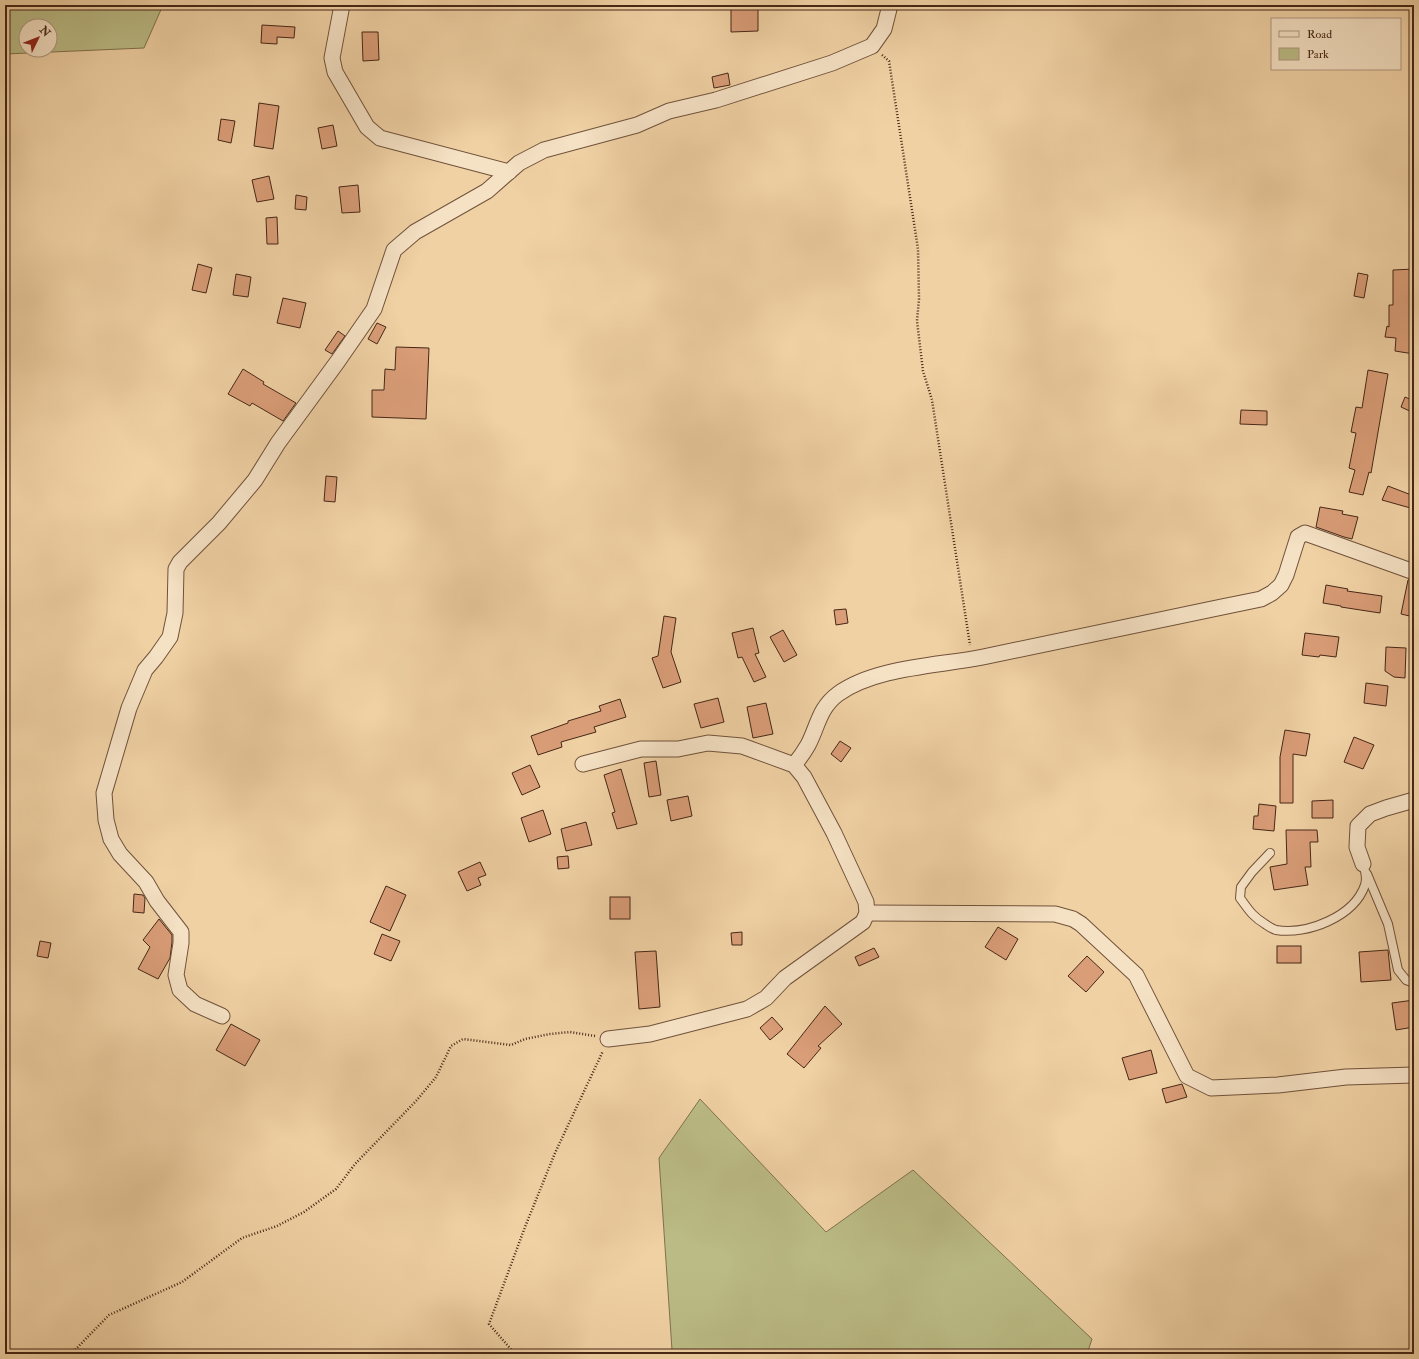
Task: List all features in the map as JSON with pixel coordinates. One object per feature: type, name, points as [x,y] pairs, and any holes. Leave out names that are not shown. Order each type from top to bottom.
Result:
[{"type":"street","points":[[342,5],[332,58],[335,72],[367,127],[380,138],[509,172]]},
{"type":"street","points":[[222,1016],[195,1004],[180,990],[176,975],[181,943],[181,932],[157,901],[146,882],[120,854],[111,839],[106,820],[104,793],[129,708],[145,670],[170,637],[175,614],[176,569],[180,562],[219,523],[255,480],[278,443],[374,309],[394,250],[415,232],[486,191],[519,163],[544,150],[637,125],[669,111],[716,100],[824,65],[872,46],[884,29],[890,5]]},
{"type":"street","points":[[794,765],[808,745],[817,721],[826,705],[838,694],[854,684],[892,672],[972,659],[1261,599],[1272,593],[1280,585],[1286,574],[1298,537],[1305,533],[1414,572]]},
{"type":"street","points":[[583,764],[641,749],[678,749],[708,743],[742,746],[794,765],[804,777],[834,833],[866,902],[867,913],[863,922],[785,978],[766,998],[747,1010],[650,1034],[608,1039]]},
{"type":"street","points":[[1363,864],[1357,847],[1358,826],[1370,814],[1414,800]]},
{"type":"street","points":[[867,913],[1055,914],[1073,919],[1136,975],[1187,1076],[1210,1088],[1278,1085],[1346,1077],[1414,1076]]},
{"type":"lane","points":[[1270,853],[1252,872],[1241,887],[1240,898],[1253,916],[1274,929],[1292,930],[1318,926],[1342,914],[1359,898],[1366,884],[1363,864]]},
{"type":"lane","points":[[1363,864],[1388,924],[1398,970],[1406,980],[1414,983]]},
{"type":"path","points":[[872,46],[889,61],[918,249],[919,300],[917,321],[923,372],[932,400],[972,659]]},
{"type":"path","points":[[71,1354],[109,1315],[182,1282],[242,1238],[277,1226],[304,1212],[336,1189],[354,1164],[417,1100],[436,1076],[443,1059],[451,1046],[463,1039],[511,1045],[525,1039],[570,1032],[608,1039],[554,1153],[489,1324],[515,1354]]},
{"type":"green space","points":[[5,5],[163,5],[144,48],[58,52],[58,18],[18,18],[18,53],[5,54]]},
{"type":"green space","points":[[700,1099],[826,1232],[913,1170],[1092,1339],[1087,1354],[674,1354],[672,1350],[659,1158]]},
{"type":"building","points":[[758,6],[758,31],[731,32],[731,7]]},
{"type":"building","points":[[262,25],[295,27],[294,38],[277,37],[277,44],[261,43]]},
{"type":"building","points":[[362,32],[378,32],[379,60],[363,61]]},
{"type":"building","points":[[728,73],[730,85],[714,88],[712,77]]},
{"type":"building","points":[[259,103],[279,106],[273,149],[254,146]]},
{"type":"building","points":[[221,119],[235,121],[231,143],[218,140]]},
{"type":"building","points":[[333,125],[337,146],[322,149],[318,128]]},
{"type":"building","points":[[269,176],[274,199],[257,202],[252,180]]},
{"type":"building","points":[[358,185],[360,212],[342,213],[339,187]]},
{"type":"building","points":[[296,195],[307,197],[306,210],[295,209]]},
{"type":"building","points":[[277,217],[278,244],[267,244],[266,218]]},
{"type":"building","points":[[198,264],[212,268],[206,293],[192,290]]},
{"type":"building","points":[[1414,269],[1414,354],[1395,351],[1396,338],[1385,337],[1387,326],[1389,327],[1389,305],[1393,305],[1393,270]]},
{"type":"building","points":[[1358,273],[1368,275],[1364,298],[1354,296]]},
{"type":"building","points":[[236,274],[251,277],[248,297],[233,295]]},
{"type":"building","points":[[283,298],[306,303],[300,328],[277,323]]},
{"type":"building","points":[[377,323],[386,327],[377,344],[368,339]]},
{"type":"building","points":[[338,331],[345,336],[332,354],[325,350]]},
{"type":"building","points":[[396,347],[429,348],[426,419],[372,417],[372,390],[384,390],[385,369],[395,370]]},
{"type":"building","points":[[243,369],[264,382],[263,384],[296,403],[283,421],[252,403],[250,406],[228,394]]},
{"type":"building","points":[[1368,370],[1388,374],[1371,473],[1369,472],[1363,495],[1349,492],[1355,470],[1349,468],[1356,433],[1351,432],[1356,407],[1362,408]]},
{"type":"building","points":[[1405,397],[1414,401],[1414,413],[1401,407]]},
{"type":"building","points":[[1241,410],[1267,411],[1267,425],[1240,424]]},
{"type":"building","points":[[326,476],[337,477],[335,502],[324,501]]},
{"type":"building","points":[[1388,486],[1414,496],[1414,509],[1382,500]]},
{"type":"building","points":[[1320,507],[1343,511],[1342,514],[1358,517],[1352,539],[1316,527]]},
{"type":"building","points":[[1408,580],[1414,581],[1414,617],[1401,614]]},
{"type":"building","points":[[1326,585],[1348,589],[1347,591],[1382,596],[1380,613],[1323,603]]},
{"type":"building","points":[[846,609],[848,623],[836,625],[834,610]]},
{"type":"building","points":[[664,616],[676,618],[671,652],[681,682],[663,688],[652,658],[658,656]]},
{"type":"building","points":[[753,628],[759,653],[755,654],[766,677],[754,682],[742,657],[738,658],[732,633]]},
{"type":"building","points":[[783,630],[797,655],[784,662],[770,637]]},
{"type":"building","points":[[1305,633],[1339,637],[1336,657],[1302,655]]},
{"type":"building","points":[[1386,647],[1406,648],[1405,678],[1394,677],[1385,671]]},
{"type":"building","points":[[1366,683],[1388,686],[1386,706],[1364,703]]},
{"type":"building","points":[[718,698],[724,722],[701,728],[694,704]]},
{"type":"building","points":[[620,699],[626,717],[594,727],[596,732],[561,742],[562,747],[538,755],[531,736],[568,723],[568,721],[601,711],[599,706]]},
{"type":"building","points":[[766,703],[773,734],[753,738],[747,707]]},
{"type":"building","points":[[1285,730],[1310,734],[1306,756],[1293,754],[1293,803],[1280,803],[1280,757]]},
{"type":"building","points":[[1354,737],[1374,745],[1363,769],[1344,762]]},
{"type":"building","points":[[840,741],[851,748],[841,762],[831,754]]},
{"type":"building","points":[[656,761],[661,795],[649,797],[644,763]]},
{"type":"building","points":[[530,765],[540,787],[522,795],[512,773]]},
{"type":"building","points":[[621,769],[637,824],[617,829],[612,813],[615,812],[604,775]]},
{"type":"building","points":[[688,796],[692,816],[671,821],[667,800]]},
{"type":"building","points":[[1333,800],[1333,818],[1312,818],[1312,801]]},
{"type":"building","points":[[1259,804],[1276,806],[1274,831],[1253,829],[1254,816],[1258,816]]},
{"type":"building","points":[[543,810],[551,834],[529,842],[521,818]]},
{"type":"building","points":[[586,822],[592,845],[566,851],[561,829]]},
{"type":"building","points":[[1286,830],[1317,830],[1318,842],[1310,842],[1311,867],[1305,867],[1308,885],[1274,890],[1270,867],[1287,864]]},
{"type":"building","points":[[568,856],[569,868],[558,869],[557,857]]},
{"type":"building","points":[[480,862],[486,875],[478,878],[481,885],[467,891],[458,872]]},
{"type":"building","points":[[386,886],[406,895],[390,931],[370,922]]},
{"type":"building","points":[[134,894],[143,895],[145,898],[144,913],[133,912]]},
{"type":"building","points":[[610,897],[630,897],[630,919],[610,919]]},
{"type":"building","points":[[159,919],[172,935],[172,942],[170,958],[158,979],[138,969],[150,947],[143,940]]},
{"type":"building","points":[[998,927],[1018,939],[1006,960],[985,947]]},
{"type":"building","points":[[742,932],[742,945],[732,945],[731,933]]},
{"type":"building","points":[[382,934],[400,941],[391,961],[374,954]]},
{"type":"building","points":[[40,941],[51,943],[48,958],[37,956]]},
{"type":"building","points":[[1277,946],[1301,946],[1301,963],[1277,963]]},
{"type":"building","points":[[874,948],[879,957],[859,966],[855,957]]},
{"type":"building","points":[[1388,950],[1391,980],[1361,982],[1359,952]]},
{"type":"building","points":[[656,951],[660,1007],[639,1009],[635,952]]},
{"type":"building","points":[[1087,956],[1104,972],[1086,992],[1068,976]]},
{"type":"building","points":[[1414,1000],[1414,1027],[1396,1030],[1392,1003]]},
{"type":"building","points":[[825,1006],[842,1024],[818,1046],[821,1048],[804,1068],[787,1054]]},
{"type":"building","points":[[772,1017],[783,1029],[770,1040],[760,1028]]},
{"type":"building","points":[[231,1024],[260,1040],[245,1066],[216,1050]]},
{"type":"building","points":[[1151,1050],[1157,1073],[1129,1080],[1122,1058]]},
{"type":"building","points":[[1182,1084],[1187,1097],[1166,1103],[1162,1089]]}]
